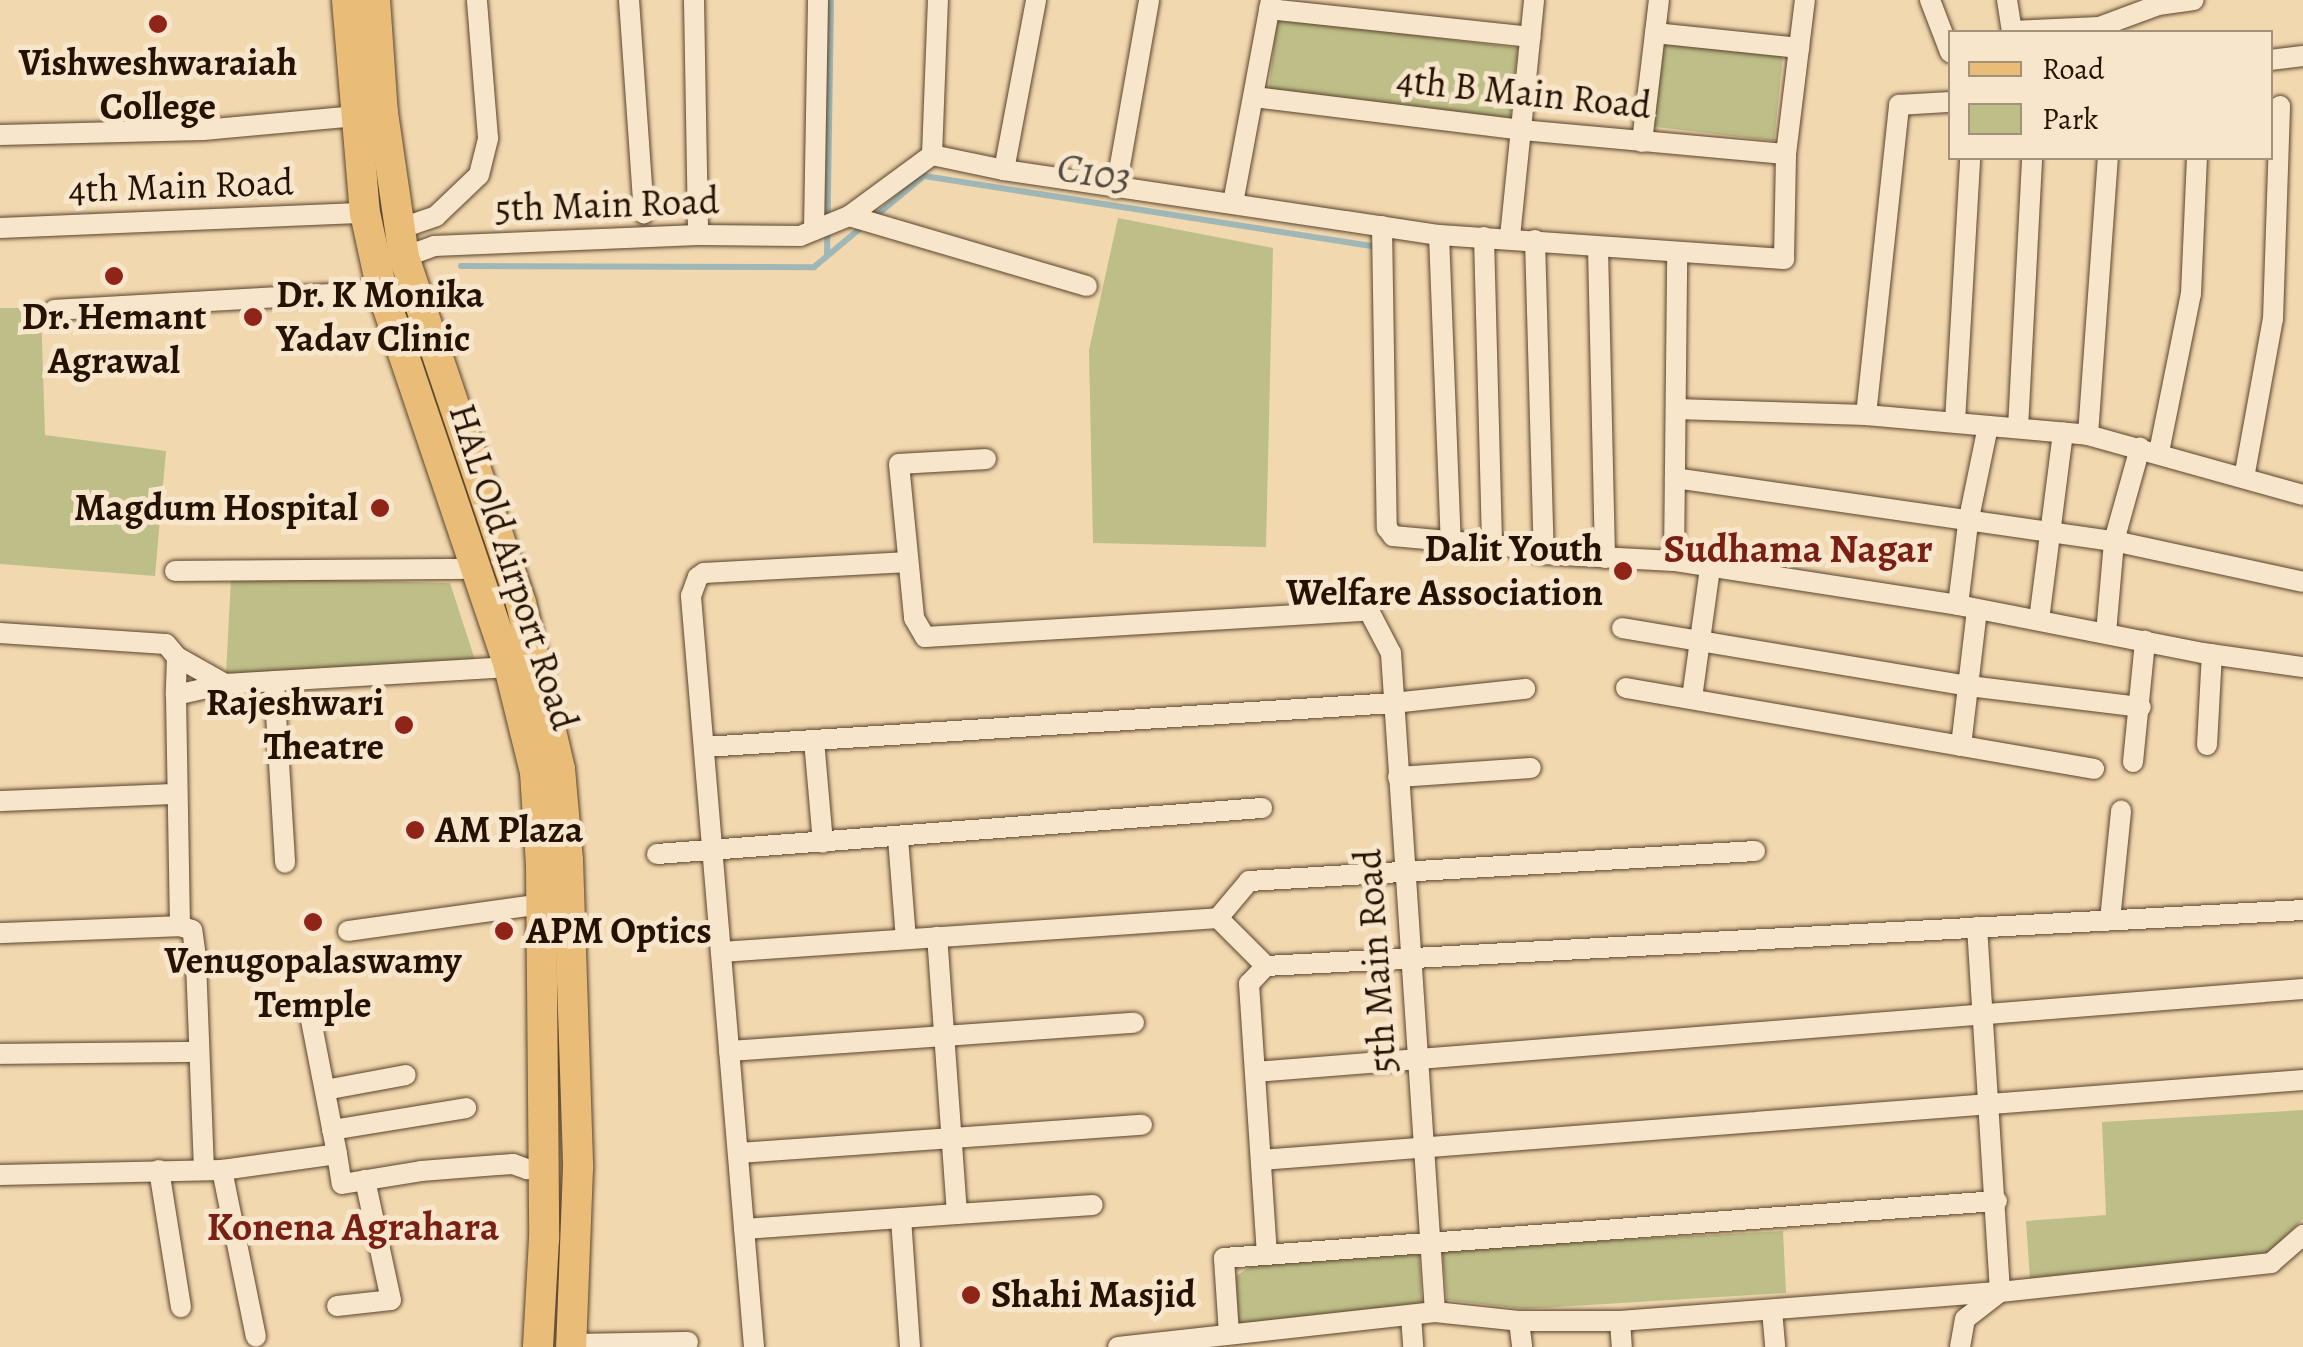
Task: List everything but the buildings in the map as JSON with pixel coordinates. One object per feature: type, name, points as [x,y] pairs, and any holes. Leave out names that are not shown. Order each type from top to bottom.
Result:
[{"type":"main road","name":"HAL Old Airport Road","points":[[347,0],[364,213],[382,291],[474,568],[548,771],[542,904],[543,1168],[538,1347]]},
{"type":"main road","name":"HAL Old Airport Road","points":[[375,0],[383,112],[402,243],[521,603],[548,771],[568,860],[578,1168],[571,1345]]},
{"type":"street","points":[[402,243],[479,175],[488,138],[477,0]]},
{"type":"street","points":[[630,0],[644,213]]},
{"type":"street","points":[[694,0],[698,235]]},
{"type":"street","points":[[814,230],[818,0]]},
{"type":"street","points":[[938,0],[932,156],[1116,188],[1440,235],[1784,259],[1786,154],[1805,0]]},
{"type":"street","points":[[1004,170],[1036,0]]},
{"type":"street","points":[[1116,188],[1149,0]]},
{"type":"street","points":[[1510,237],[1534,0]]},
{"type":"street","points":[[1642,142],[1659,0]]},
{"type":"street","points":[[1930,0],[1948,47]]},
{"type":"street","points":[[2007,0],[2012,30]]},
{"type":"street","points":[[2029,30],[2099,26],[2158,6],[2194,0]]},
{"type":"street","points":[[1233,203],[1270,4],[1531,38]]},
{"type":"street","points":[[1655,33],[1799,48]]},
{"type":"street","points":[[2273,60],[2303,56]]},
{"type":"street","name":"4th B Main Road","points":[[1254,97],[1522,130],[1786,154]]},
{"type":"street","points":[[1866,414],[1899,105],[1948,102]]},
{"type":"street","points":[[2244,478],[2273,318],[2275,107],[2303,105]]},
{"type":"street","points":[[0,135],[203,130],[356,116]]},
{"type":"street","name":"5th Main Road","points":[[402,243],[434,246],[698,235],[800,236],[849,216],[932,156]]},
{"type":"street","points":[[1956,422],[1970,160]]},
{"type":"street","points":[[2018,428],[2032,160]]},
{"type":"street","points":[[2088,435],[2108,160]]},
{"type":"street","points":[[2106,633],[2114,541],[2150,450],[2191,294],[2197,160]]},
{"type":"street","name":"4th Main Road","points":[[0,228],[364,213]]},
{"type":"street","points":[[849,216],[1086,286]]},
{"type":"street","points":[[1382,226],[1387,528],[1393,536],[1452,540],[1544,554],[1674,562],[1968,608],[2303,667]]},
{"type":"street","points":[[1440,235],[1452,540]]},
{"type":"street","points":[[1484,236],[1492,545]]},
{"type":"street","points":[[1534,240],[1544,554]]},
{"type":"street","points":[[1598,248],[1605,558]]},
{"type":"street","points":[[1674,562],[1677,253]]},
{"type":"street","points":[[54,310],[382,291]]},
{"type":"street","points":[[1676,409],[1866,414],[2088,435],[2303,494]]},
{"type":"street","points":[[1961,746],[1969,686],[1968,523],[1988,426]]},
{"type":"street","points":[[2039,620],[2063,433]]},
{"type":"street","points":[[754,1347],[691,596],[698,577],[908,562],[899,464],[986,459]]},
{"type":"street","points":[[1675,478],[2114,541],[2303,582]]},
{"type":"street","name":"5th Main Road","points":[[908,562],[914,618],[925,637],[1370,611],[1391,653],[1434,1312]]},
{"type":"street","points":[[175,571],[474,568]]},
{"type":"street","points":[[1692,698],[1710,568]]},
{"type":"street","points":[[1622,628],[1701,638],[1969,686],[2140,707]]},
{"type":"street","points":[[0,633],[166,644],[177,657],[226,684]]},
{"type":"street","points":[[2134,762],[2146,641]]},
{"type":"street","points":[[2207,746],[2212,654]]},
{"type":"street","points":[[177,657],[175,794],[180,926]]},
{"type":"street","points":[[176,696],[226,684],[510,667]]},
{"type":"street","points":[[274,681],[285,863]]},
{"type":"street","points":[[1626,688],[2094,770]]},
{"type":"street","points":[[704,748],[1393,704],[1525,689]]},
{"type":"street","points":[[814,740],[823,843]]},
{"type":"street","points":[[1398,777],[1531,768]]},
{"type":"street","points":[[0,801],[175,794]]},
{"type":"street","points":[[657,854],[1262,808]]},
{"type":"street","points":[[2110,920],[2120,811]]},
{"type":"street","points":[[898,838],[906,939]]},
{"type":"street","points":[[721,952],[1218,918],[1249,881],[1755,851]]},
{"type":"street","points":[[348,930],[542,904]]},
{"type":"street","points":[[1267,1255],[1248,984],[1266,966],[2303,910]]},
{"type":"street","points":[[1218,918],[1266,966]]},
{"type":"street","points":[[0,934],[180,926],[192,930],[197,1052],[213,1170],[256,1337]]},
{"type":"street","points":[[1977,928],[2000,1292]]},
{"type":"street","points":[[938,937],[957,1214]]},
{"type":"street","points":[[1255,1072],[2303,989]]},
{"type":"street","points":[[310,1015],[342,1184],[514,1164],[527,1170],[543,1168]]},
{"type":"street","points":[[729,1051],[1134,1023]]},
{"type":"street","points":[[0,1054],[197,1052]]},
{"type":"street","points":[[324,1090],[406,1075]]},
{"type":"street","points":[[1261,1160],[2303,1080]]},
{"type":"street","points":[[332,1130],[466,1108]]},
{"type":"street","points":[[738,1152],[1142,1124]]},
{"type":"street","points":[[0,1176],[213,1170],[337,1154]]},
{"type":"street","points":[[159,1170],[180,1307]]},
{"type":"street","points":[[338,1306],[391,1300],[365,1180]]},
{"type":"street","points":[[1229,1334],[1224,1258],[1997,1202]]},
{"type":"street","points":[[744,1229],[1092,1205]]},
{"type":"street","points":[[901,1218],[910,1347]]},
{"type":"street","points":[[1118,1347],[1229,1334],[1298,1337],[1434,1312],[1520,1321],[1620,1321],[2000,1292],[2272,1263],[2303,1235]]},
{"type":"street","points":[[1960,1347],[1965,1319],[2000,1292]]},
{"type":"street","points":[[1772,1310],[1776,1347]]},
{"type":"street","points":[[1411,1315],[1414,1347]]},
{"type":"street","points":[[1520,1321],[1522,1347]]},
{"type":"street","points":[[1620,1321],[1622,1347]]},
{"type":"street","points":[[571,1345],[688,1342]]},
{"type":"green space","points":[[1277,18],[1518,48],[1510,119],[1269,89]]},
{"type":"green space","points":[[1658,41],[1783,56],[1774,141],[1648,126]]},
{"type":"green space","points":[[1118,218],[1273,248],[1266,547],[1093,543],[1089,350]]},
{"type":"green space","points":[[0,308],[41,308],[45,435],[166,451],[155,576],[0,564]]},
{"type":"green space","points":[[231,578],[450,583],[475,660],[226,674]]},
{"type":"green space","points":[[2303,1110],[2303,1219],[2269,1253],[2030,1279],[2026,1221],[2106,1215],[2102,1122]]},
{"type":"green space","points":[[1783,1231],[1786,1293],[1524,1309],[1447,1300],[1442,1249]]},
{"type":"green space","points":[[1419,1250],[1422,1303],[1235,1324],[1236,1276],[1264,1258]]},
{"type":"waterway","name":"C103","points":[[827,255],[831,0]]},
{"type":"waterway","name":"C103","points":[[872,219],[924,176],[1379,247]]},
{"type":"waterway","name":"C103","points":[[461,266],[814,267],[862,227]]},
{"type":"place","name":"Vishweshwaraiah College","points":[[158,24]]},
{"type":"place","name":"Dr. Hemant Agrawal","points":[[114,276]]},
{"type":"place","name":"Dr. K Monika Yadav Clinic","points":[[253,317]]},
{"type":"place","name":"Magdum Hospital","points":[[380,508]]},
{"type":"place","name":"Dalit Youth Welfare Association","points":[[1623,571]]},
{"type":"place","name":"Rajeshwari Theatre","points":[[404,725]]},
{"type":"place","name":"AM Plaza","points":[[415,830]]},
{"type":"place","name":"Venugopalaswamy Temple","points":[[313,922]]},
{"type":"place","name":"APM Optics","points":[[504,931]]},
{"type":"place","name":"Shahi Masjid","points":[[971,1295]]},
{"type":"district","name":"Sudhama Nagar","points":[[1798,549]]},
{"type":"district","name":"Konena Agrahara","points":[[353,1227]]}]
